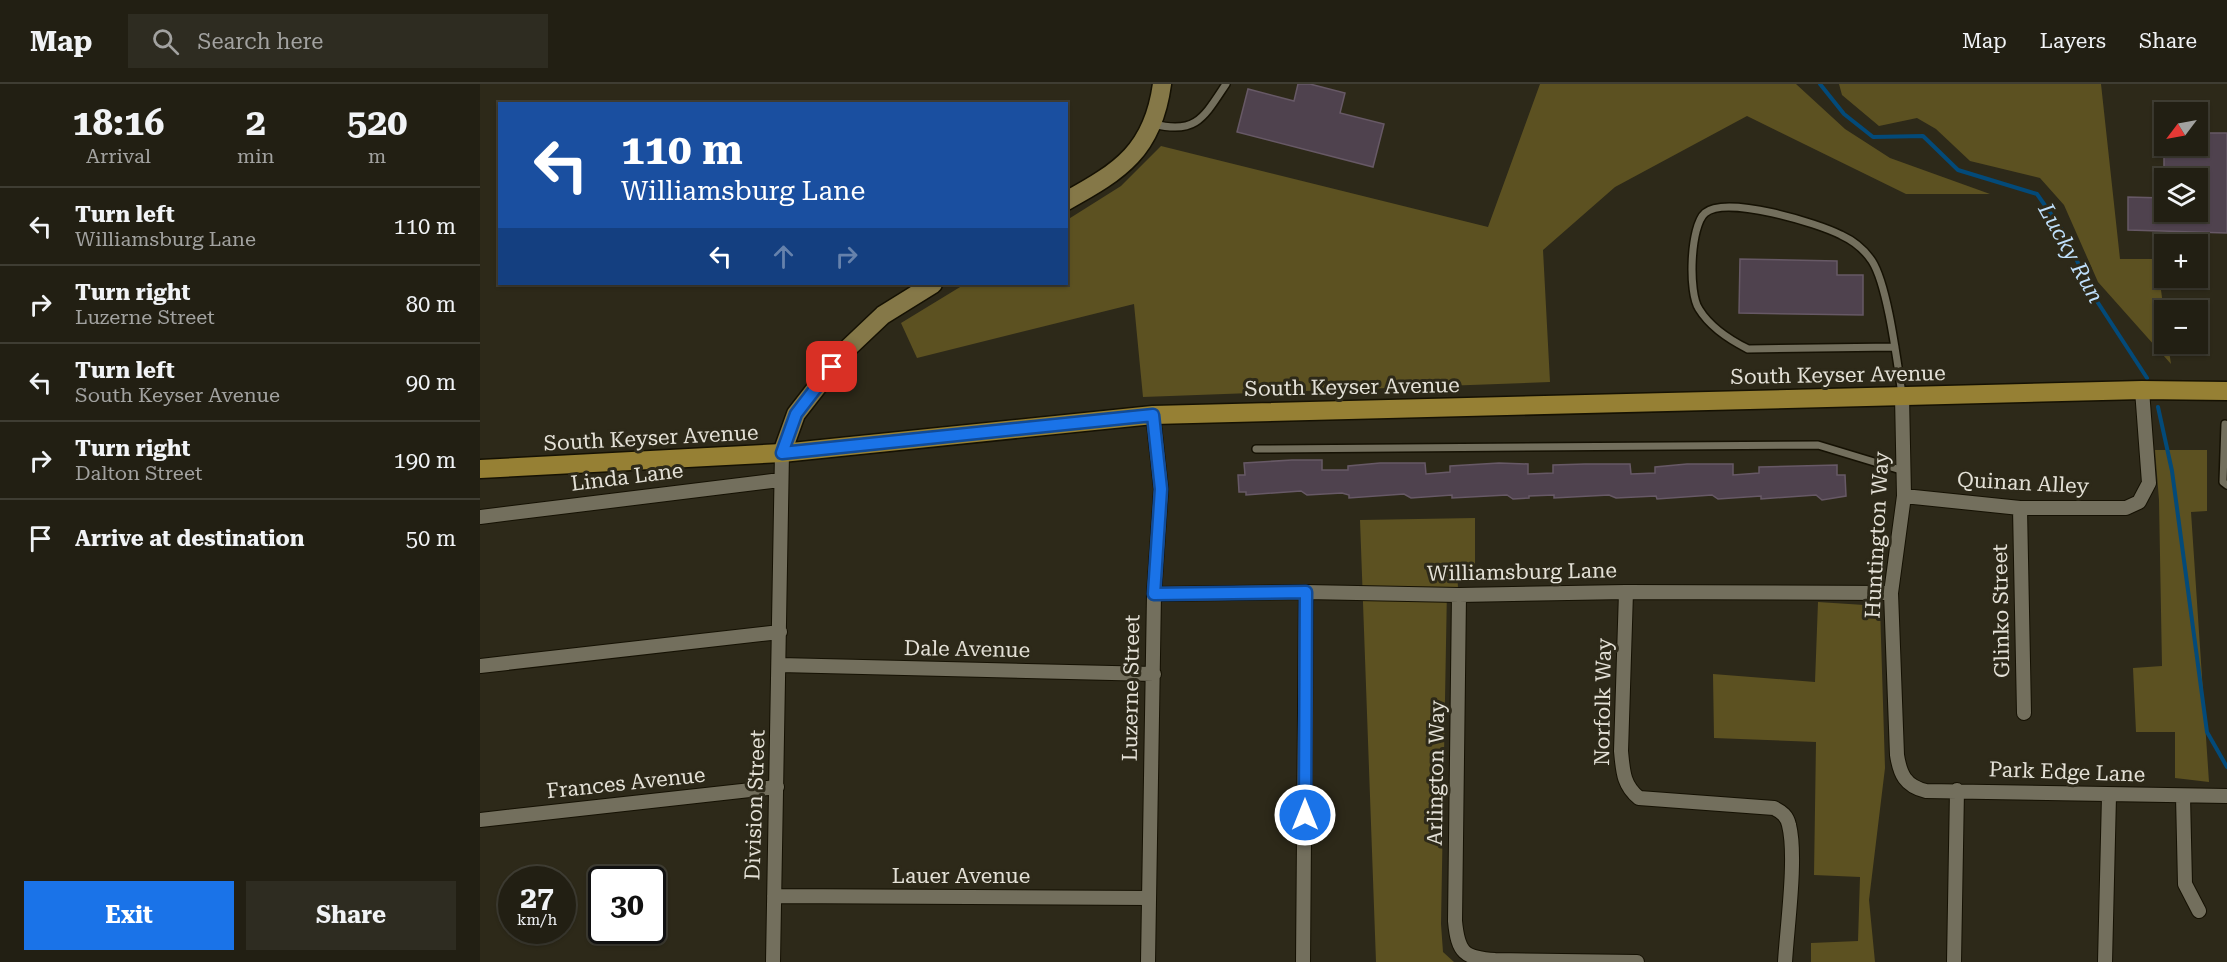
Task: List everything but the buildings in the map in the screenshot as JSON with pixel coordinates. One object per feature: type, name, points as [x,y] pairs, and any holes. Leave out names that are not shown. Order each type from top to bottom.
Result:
[{"type":"main road","name":"South Keyser Avenue","points":[[480,469],[782,453],[1153,415],[2142,390],[2227,391]]},
{"type":"street","points":[[1068,200],[1106,179],[1143,145],[1162,84]]},
{"type":"street","points":[[782,453],[796,414],[845,351],[883,315],[931,285]]},
{"type":"street","name":"Quinan Alley","points":[[1904,496],[2020,508],[2126,508],[2139,502],[2149,483],[2142,390]]},
{"type":"street","name":"Huntington Way","points":[[1902,396],[1904,496],[1891,593],[1897,754],[1900,771],[1907,782]]},
{"type":"street","name":"Luzerne Street","points":[[1148,962],[1154,594],[1161,489],[1153,415]]},
{"type":"street","name":"Division Street","points":[[773,962],[782,453]]},
{"type":"street","name":"Linda Lane","points":[[480,517],[780,480]]},
{"type":"street","name":"Glinko Street","points":[[2020,508],[2024,713]]},
{"type":"street","points":[[1303,962],[1306,592]]},
{"type":"street","name":"Norfolk Way","points":[[1626,592],[1621,751],[1623,776],[1629,790],[1639,798],[1774,808],[1785,814],[1789,825],[1791,847],[1785,962]]},
{"type":"street","name":"Williamsburg Lane","points":[[1154,594],[1891,593]]},
{"type":"street","name":"Arlington Way","points":[[1459,595],[1455,921],[1456,937],[1462,951],[1475,958],[1485,959],[1637,962]]},
{"type":"street","points":[[480,666],[780,632]]},
{"type":"street","name":"Dale Avenue","points":[[780,665],[1154,674]]},
{"type":"street","name":"Park Edge Lane","points":[[1907,782],[1914,788],[1926,791],[1957,790],[2109,796],[2227,796]]},
{"type":"street","name":"Frances Avenue","points":[[480,820],[777,787]]},
{"type":"street","points":[[1954,962],[1957,790]]},
{"type":"street","points":[[2105,962],[2109,796]]},
{"type":"street","points":[[2183,796],[2185,884],[2199,911]]},
{"type":"street","name":"Lauer Avenue","points":[[774,896],[1148,898]]},
{"type":"lane","points":[[1151,123],[1174,129],[1187,128],[1208,111],[1226,84]]},
{"type":"lane","points":[[1895,347],[1748,349],[1731,340],[1706,318],[1694,300],[1692,252],[1699,222],[1705,213],[1719,206],[1753,209],[1840,234],[1861,247],[1873,262],[1876,271],[1895,347],[1902,396]]},
{"type":"lane","points":[[2225,424],[2223,482],[2227,485]]},
{"type":"lane","points":[[1256,449],[1818,445],[1904,471]]},
{"type":"shaded area","points":[[1540,84],[1796,84],[1845,129],[1890,158],[1990,194],[1906,194],[1747,116],[1615,187],[1543,250],[1550,382],[1143,397],[1134,304],[917,358],[901,323],[963,285],[1068,285],[1068,219],[1121,186],[1161,146],[1488,227]]},
{"type":"shaded area","points":[[1839,84],[2101,84],[2120,259],[2154,259],[2154,288],[2161,288],[2162,300],[2154,300],[2154,345],[2098,282],[2064,205],[2040,178],[1970,161],[1936,129],[1917,118],[1879,126],[1842,95]]},
{"type":"shaded area","points":[[2162,354],[2170,354],[2171,364]]},
{"type":"shaded area","points":[[2155,450],[2207,450],[2207,511],[2191,512],[2209,782],[2175,778],[2175,732],[2136,732],[2133,668],[2162,666],[2159,500]]},
{"type":"shaded area","points":[[1475,518],[1475,569],[1457,569],[1458,588],[1447,588],[1441,924],[1443,952],[1454,962],[1376,962],[1360,520]]},
{"type":"shaded area","points":[[1818,602],[1880,606],[1885,768],[1869,900],[1875,962],[1811,962],[1811,943],[1858,941],[1860,877],[1814,875],[1816,742],[1714,738],[1713,674],[1815,682]]},
{"type":"waterway","name":"Lucky Run","points":[[1820,84],[1844,114],[1873,137],[1923,136],[1958,170],[2037,194],[2067,237],[2089,289],[2147,378]]},
{"type":"waterway","name":"Lucky Run","points":[[2158,407],[2172,471],[2207,732],[2227,767]]},
{"type":"route","points":[[832,367],[796,414],[782,453],[1153,415],[1161,489],[1154,594],[1306,592],[1305,815]]}]
